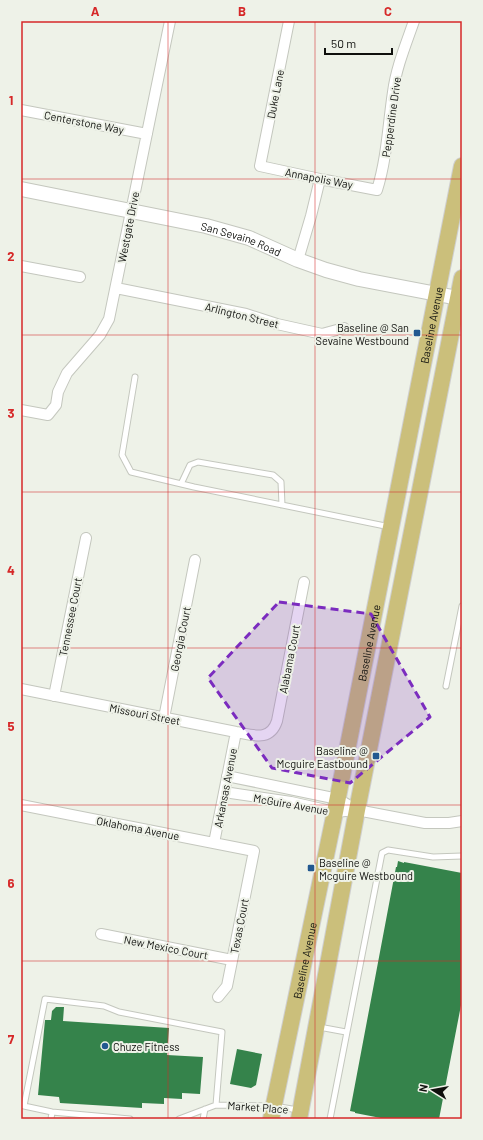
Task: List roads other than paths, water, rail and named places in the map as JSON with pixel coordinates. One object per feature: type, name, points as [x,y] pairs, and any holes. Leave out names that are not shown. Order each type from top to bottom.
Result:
[{"type":"main road","name":"Baseline Avenue","points":[[273,1113],[337,805],[462,166]]},
{"type":"main road","name":"Baseline Avenue","points":[[300,1114],[357,810],[460,298],[462,278]]},
{"type":"street","name":"Westgate Drive","points":[[21,410],[48,415],[56,405],[58,392],[67,373],[100,335],[109,319],[170,21]]},
{"type":"street","name":"Duke Lane","points":[[260,166],[289,21]]},
{"type":"street","name":"Pepperdine Drive","points":[[377,190],[382,174],[389,131],[393,92],[399,65],[414,21]]},
{"type":"street","name":"Centerstone Way","points":[[21,110],[147,134]]},
{"type":"street","name":"Annapolis Way","points":[[260,166],[377,190]]},
{"type":"street","points":[[298,260],[320,179]]},
{"type":"street","name":"San Sevaine Road","points":[[21,189],[206,226],[249,238],[298,260],[326,270],[359,279],[460,298]]},
{"type":"street","points":[[21,266],[80,277]]},
{"type":"street","name":"Arlington Street","points":[[116,288],[246,314],[277,324],[322,334],[344,328]]},
{"type":"street","name":"Tennessee Court","points":[[54,696],[86,538]]},
{"type":"street","name":"Georgia Court","points":[[164,718],[195,560]]},
{"type":"street","name":"Alabama Court","points":[[269,734],[277,721],[304,582]]},
{"type":"street","name":"Missouri Street","points":[[21,689],[236,732],[261,736],[269,734]]},
{"type":"street","name":"Arkansas Avenue","points":[[214,843],[236,732]]},
{"type":"street","name":"McGuire Avenue","points":[[227,776],[357,810],[424,823],[449,823],[462,821]]},
{"type":"street","name":"McGuire Avenue","points":[[224,792],[291,802],[337,805]]},
{"type":"street","name":"Oklahoma Avenue","points":[[21,806],[254,851]]},
{"type":"street","name":"Texas Court","points":[[218,997],[227,986],[254,851]]},
{"type":"street","name":"New Mexico Court","points":[[101,934],[232,960]]},
{"type":"lane","points":[[135,377],[122,455],[131,472],[181,484],[391,527]]},
{"type":"lane","points":[[181,484],[190,465],[198,462],[274,475],[281,482],[282,504]]},
{"type":"lane","points":[[446,686],[462,606]]},
{"type":"lane","points":[[330,1119],[382,854],[388,850],[433,857],[462,856]]},
{"type":"lane","points":[[130,1119],[52,1112],[24,1106],[45,1000],[104,1006],[119,1012],[222,1032],[216,1104],[178,1119]]},
{"type":"lane","points":[[316,1027],[346,1032]]},
{"type":"lane","name":"Market Place","points":[[216,1104],[273,1113],[300,1114]]},
{"type":"lane","points":[[203,1119],[205,1109]]},
{"type":"lane","points":[[51,1119],[52,1112]]},
{"type":"place","name":"Baseline @ San Sevaine Westbound","points":[[417,333]]},
{"type":"place","name":"Baseline @ Mcguire Eastbound","points":[[376,756]]},
{"type":"place","name":"Baseline @ Mcguire Westbound","points":[[311,868]]},
{"type":"place","name":"Chuze Fitness","points":[[105,1046]]}]
